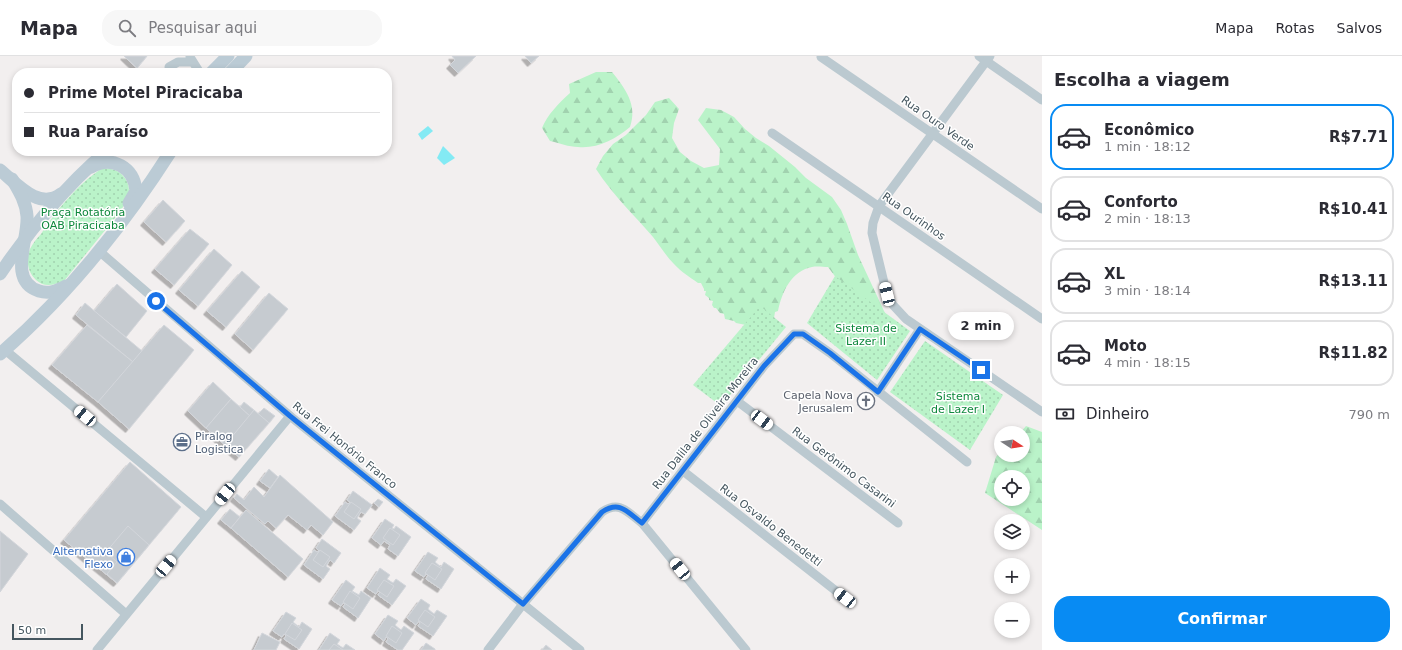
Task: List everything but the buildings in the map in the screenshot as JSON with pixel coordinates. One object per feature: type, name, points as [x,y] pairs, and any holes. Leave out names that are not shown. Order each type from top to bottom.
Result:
[{"type":"main road","points":[[217,68],[228,56]]},
{"type":"main road","points":[[235,68],[246,56]]},
{"type":"main road","points":[[0,274],[27,235],[66,190],[101,156]]},
{"type":"main road","points":[[2,352],[47,309],[99,251],[146,190],[168,156]]},
{"type":"main road","points":[[88,168],[103,163],[116,164],[123,167],[133,177],[136,191],[122,214],[118,226]]},
{"type":"main road","points":[[0,170],[40,200],[56,198],[66,190]]},
{"type":"main road","points":[[12,179],[21,193],[27,216],[27,235],[22,254],[21,266],[22,274],[26,282],[31,287],[47,292],[57,291],[76,277]]},
{"type":"street","points":[[168,68],[179,56]]},
{"type":"street","name":"Rua Ouro Verde","points":[[821,57],[1042,209]]},
{"type":"street","points":[[1042,100],[985,58],[880,206],[873,223],[872,233],[887,294],[893,306],[906,319],[920,329],[1042,412]]},
{"type":"street","points":[[169,68],[178,62],[191,59],[197,68]]},
{"type":"street","name":"Rua Ourinhos","points":[[772,133],[1042,319]]},
{"type":"street","name":"Rua Frei Honório Franco","points":[[99,251],[290,416],[580,650]]},
{"type":"street","points":[[920,329],[878,392],[967,462]]},
{"type":"street","name":"Rua Dalila de Oliveira Moreira","points":[[642,523],[764,366],[794,334],[803,334],[809,338],[878,392]]},
{"type":"street","points":[[2,352],[206,517]]},
{"type":"street","name":"Rua Gerônimo Casarini","points":[[737,401],[898,522]]},
{"type":"street","points":[[97,650],[290,416]]},
{"type":"street","name":"Rua Osvaldo Benedetti","points":[[682,471],[845,598]]},
{"type":"street","points":[[0,504],[126,614]]},
{"type":"street","points":[[488,650],[523,604],[602,512],[610,507],[617,506],[642,523],[746,650]]},
{"type":"green space","points":[[596,72],[612,72],[626,91],[632,111],[630,127],[619,135],[599,145],[575,147],[550,141],[542,128],[550,114],[570,93],[569,84]]},
{"type":"green space","points":[[669,98],[679,109],[674,123],[672,138],[680,152],[691,161],[704,168],[719,165],[720,149],[698,120],[706,108],[721,110],[734,117],[756,138],[769,146],[806,178],[832,197],[841,210],[858,255],[884,311],[895,330],[837,279],[828,267],[812,267],[798,273],[785,290],[778,311],[775,312],[774,318],[756,327],[725,319],[724,314],[720,313],[716,308],[714,308],[712,305],[713,301],[709,300],[709,298],[705,295],[706,291],[704,291],[701,283],[698,283],[680,270],[671,261],[653,237],[609,187],[596,169],[603,156],[613,144],[626,135],[646,115],[655,102]]},
{"type":"green space","name":"Praça Rotatória OAB Piracicaba","points":[[101,169],[115,170],[123,175],[129,187],[126,202],[119,213],[64,281],[49,285],[39,283],[33,277],[28,265],[28,257],[31,247],[68,198],[84,182]]},
{"type":"green space","name":"Sistema de Lazer II","points":[[835,276],[910,331],[877,380],[807,323]]},
{"type":"green space","points":[[760,306],[786,327],[721,406],[693,385]]},
{"type":"green space","name":"Sistema de Lazer I","points":[[925,341],[1003,395],[970,450],[890,392]]},
{"type":"green space","points":[[1030,428],[1042,432],[1042,530],[1030,522],[1030,514],[1017,514],[1005,506],[1030,506],[1030,470],[994,470],[994,499],[985,493],[994,462],[1030,462]]},
{"type":"water","points":[[428,126],[433,131],[422,140],[418,134]]},
{"type":"water","points":[[443,146],[455,158],[444,165],[437,158]]},
{"type":"place","name":"Capela Nova Jerusalem","points":[[866,401]]},
{"type":"place","name":"Piralog Logistica","points":[[182,442]]},
{"type":"place","name":"Alternativa Flexo","points":[[126,557]]},
{"type":"route","points":[[156,301],[290,416],[523,604],[602,512],[610,507],[617,506],[642,523],[764,366],[794,334],[803,334],[830,353],[878,392],[920,329],[981,370]]}]
